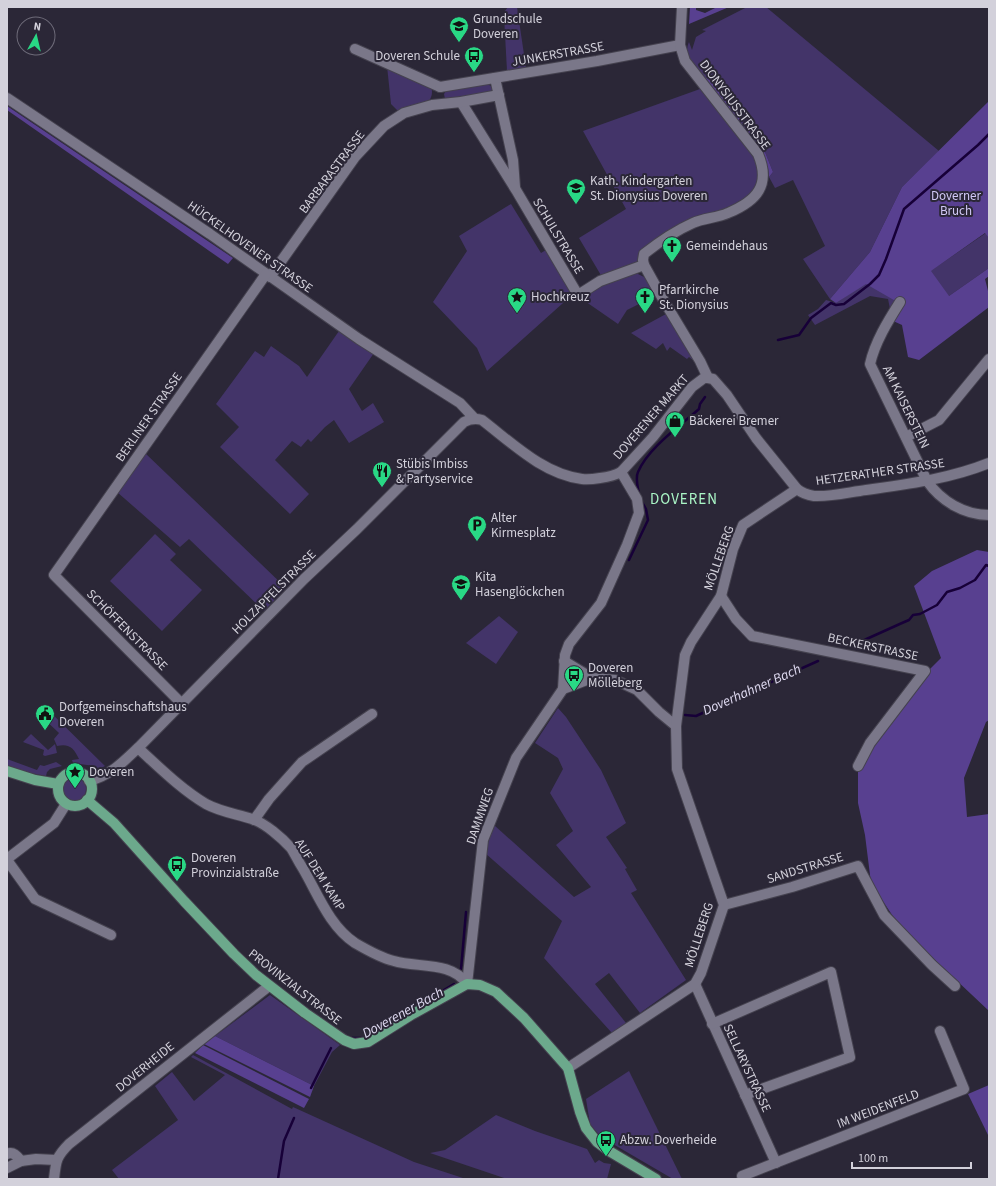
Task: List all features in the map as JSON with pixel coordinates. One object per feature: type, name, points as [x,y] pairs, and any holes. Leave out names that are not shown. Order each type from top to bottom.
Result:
[{"type":"main road","points":[[7,771],[35,780],[58,784]]},
{"type":"main road","points":[[75,772],[81,774],[89,781],[92,791],[88,800],[80,806],[70,806],[66,804],[58,795],[58,784],[63,776],[75,772]]},
{"type":"main road","name":"PROVINZIALSTRASSE","points":[[88,800],[114,823],[184,902],[256,975],[269,986],[349,1042],[368,1042],[411,1015],[462,978]]},
{"type":"main road","points":[[462,978],[496,992],[524,1018],[568,1068],[586,1128],[597,1142],[609,1151],[656,1179]]},
{"type":"street","name":"DIONYSIUSSTRASSE","points":[[644,265],[644,254],[659,241],[694,222],[728,213],[743,206],[757,194],[763,178],[763,168],[758,154],[685,61],[680,45],[682,7]]},
{"type":"street","name":"JUNKERSTRASSE","points":[[440,87],[597,61],[680,45]]},
{"type":"street","points":[[355,49],[440,87],[432,105]]},
{"type":"street","name":"SCHULSTRASSE","points":[[495,78],[512,160],[516,190]]},
{"type":"street","name":"BARBARASTRASSE","points":[[268,275],[355,157],[384,126],[404,113],[432,105],[461,102],[499,95]]},
{"type":"street","name":"HÜCKELHOVENER STRASSE","points":[[7,98],[216,238],[359,338],[460,403],[475,419],[482,420],[532,459],[556,472],[583,480],[609,477],[621,472]]},
{"type":"street","name":"SCHULSTRASSE","points":[[461,102],[516,190],[578,295],[600,281],[644,265]]},
{"type":"street","points":[[644,265],[665,304],[700,361],[708,378]]},
{"type":"street","name":"BERLINER STRASSE","points":[[54,575],[268,275]]},
{"type":"street","name":"AM KAISERSTEIN","points":[[900,302],[885,326],[872,355],[870,364],[933,491],[948,503],[966,512],[989,515]]},
{"type":"street","points":[[906,437],[940,420],[989,360]]},
{"type":"street","name":"DOVERENER MARKT","points":[[564,661],[569,644],[604,597],[627,545],[639,513],[637,499],[621,472],[653,437],[692,387],[704,378],[708,378]]},
{"type":"street","name":"HETZERATHER STRASSE","points":[[708,378],[713,379],[727,396],[756,438],[797,489],[807,494],[815,496],[837,494],[927,481],[956,475],[989,463]]},
{"type":"street","name":"HOLZAPFELSTRASSE","points":[[89,781],[101,777],[115,769],[138,748],[304,579],[357,529],[464,422],[475,419]]},
{"type":"street","name":"MÖLLEBERG","points":[[568,1068],[695,984],[701,973],[724,904],[677,769],[676,726],[685,655],[691,642],[721,596],[733,549],[743,525],[797,489]]},
{"type":"street","name":"SCHÖFFENSTRASSE","points":[[54,575],[182,704]]},
{"type":"street","name":"BECKERSTRASSE","points":[[721,596],[736,619],[752,636],[925,671],[870,743],[858,766]]},
{"type":"street","points":[[563,690],[564,661],[592,678],[615,680],[638,690],[659,712],[676,726]]},
{"type":"street","name":"DAMMWEG","points":[[462,978],[483,840],[516,758],[563,690],[579,682],[592,678]]},
{"type":"street","points":[[254,820],[269,799],[302,762],[372,714]]},
{"type":"street","name":"AUF DEM KAMP","points":[[138,748],[183,788],[206,803],[217,809],[254,820],[277,835],[292,850],[325,909],[340,930],[354,942],[368,950],[394,961],[439,967],[462,978]]},
{"type":"street","points":[[66,804],[54,823],[7,860],[35,900],[111,934]]},
{"type":"street","name":"SANDSTRASSE","points":[[724,904],[792,887],[858,866],[884,915],[932,965],[955,986]]},
{"type":"street","points":[[712,1024],[831,972],[850,1057],[746,1095]]},
{"type":"street","name":"SELLARYSTRASSE","points":[[695,984],[776,1163]]},
{"type":"street","name":"DOVERHEIDE","points":[[56,1160],[62,1151],[70,1144],[269,986]]},
{"type":"street","name":"IM WEIDENFELD","points":[[742,1176],[964,1089],[940,1031]]},
{"type":"street","points":[[7,1154],[16,1154],[21,1161]]},
{"type":"street","points":[[7,1168],[21,1161],[36,1159],[56,1160],[54,1179]]},
{"type":"shaded area","points":[[508,7],[517,7],[526,68],[507,71],[504,16]]},
{"type":"shaded area","points":[[747,7],[766,7],[939,151],[902,187],[870,252],[830,299],[803,259],[825,246],[793,180],[775,188],[769,177],[773,172],[763,147],[708,78],[706,84],[695,69],[687,53],[689,42],[692,50],[696,37],[706,31],[702,30]]},
{"type":"shaded area","points":[[387,66],[431,86],[432,95],[428,102],[400,113],[391,104]]},
{"type":"shaded area","points":[[488,84],[493,88],[491,92],[445,99],[444,94],[446,91]]},
{"type":"shaded area","points":[[700,89],[757,158],[761,179],[749,197],[730,208],[695,219],[638,264],[602,277],[579,238],[626,209],[583,131]]},
{"type":"shaded area","points":[[511,204],[541,253],[546,250],[572,295],[487,371],[477,348],[433,302],[467,251],[459,236]]},
{"type":"shaded area","points":[[986,233],[989,238],[989,268],[949,296],[890,309],[888,299],[870,296],[815,325],[808,315],[818,309],[826,300],[836,303],[865,283],[932,270]]},
{"type":"shaded area","points":[[636,273],[648,279],[657,295],[627,310],[618,324],[579,297],[607,283]]},
{"type":"shaded area","points":[[666,314],[694,361],[689,357],[687,359],[670,347],[667,351],[663,343],[656,349],[631,333]]},
{"type":"shaded area","points":[[339,331],[374,353],[349,389],[362,411],[373,403],[384,422],[349,443],[334,420],[311,442],[308,439],[301,447],[292,441],[275,460],[309,494],[290,514],[220,447],[239,427],[216,404],[255,351],[264,357],[271,346],[299,366],[307,377]]},
{"type":"shaded area","points":[[145,453],[286,588],[264,611],[189,539],[180,547],[117,492]]},
{"type":"shaded area","points":[[155,534],[176,554],[170,560],[202,590],[162,631],[110,581]]},
{"type":"shaded area","points":[[499,616],[518,632],[496,664],[466,643]]},
{"type":"shaded area","points":[[44,706],[105,766],[99,769],[94,766],[73,763],[72,760],[79,759],[77,755],[71,747],[65,745],[57,746],[54,739],[59,733],[42,717],[39,711]]},
{"type":"shaded area","points":[[558,708],[566,717],[601,770],[626,823],[606,837],[627,868],[625,869],[637,890],[631,893],[686,980],[640,1013],[609,973],[595,984],[626,1023],[612,1033],[544,958],[562,921],[485,853],[487,841],[494,825],[574,897],[591,887],[556,845],[573,831],[550,793],[563,769],[558,758],[535,743]]},
{"type":"shaded area","points":[[31,734],[48,750],[55,744],[57,753],[45,756],[43,755],[44,750],[23,742]]},
{"type":"shaded area","points":[[7,759],[37,770],[40,765],[44,766],[56,762],[62,766],[50,769],[46,776],[15,770],[7,766]]},
{"type":"shaded area","points":[[74,777],[82,781],[86,789],[82,797],[74,801],[66,797],[62,789],[66,781]]},
{"type":"shaded area","points":[[270,995],[340,1045],[332,1052],[314,1086],[215,1036]]},
{"type":"shaded area","points":[[193,1055],[292,1109],[293,1107],[414,1162],[466,1179],[119,1179],[112,1170],[178,1120],[155,1086],[172,1072],[194,1101],[225,1075],[191,1057]]},
{"type":"shaded area","points":[[629,1071],[682,1179],[673,1179],[601,1137],[590,1124],[586,1099]]},
{"type":"shaded area","points":[[496,1115],[535,1131],[587,1149],[595,1163],[599,1160],[604,1163],[611,1164],[607,1179],[507,1179],[430,1153],[445,1150]]},
{"type":"green space","points":[[690,7],[696,7],[696,10],[705,13],[717,7],[729,7],[689,24]]},
{"type":"green space","points":[[705,78],[708,78],[763,147],[773,172],[769,177],[768,168],[764,158],[706,84]]},
{"type":"green space","name":"Doverner Bruch","points":[[989,101],[989,238],[985,233],[931,271],[949,296],[989,268],[989,276],[985,279],[989,295],[989,307],[919,360],[908,357],[902,325],[891,320],[899,303],[866,284],[836,303],[830,299],[870,252],[902,187]]},
{"type":"green space","points":[[7,106],[233,258],[228,264],[7,110]]},
{"type":"green space","points":[[977,550],[989,552],[989,720],[986,722],[964,778],[967,817],[989,814],[989,1011],[900,927],[871,883],[865,835],[858,803],[858,767],[914,685],[941,658],[914,586],[932,571]]},
{"type":"green space","points":[[215,1036],[314,1086],[310,1097],[204,1044]]},
{"type":"green space","points":[[203,1045],[309,1099],[304,1108],[195,1053]]},
{"type":"green space","points":[[989,1085],[989,1137],[968,1094]]},
{"type":"waterway","name":"Doverener Bach","points":[[778,340],[799,335],[811,318],[831,303],[836,305],[844,304],[870,284],[879,275],[904,209],[989,134]]},
{"type":"waterway","name":"Doverener Bach","points":[[639,494],[637,483],[638,472],[649,454],[699,409],[700,404],[705,397]]},
{"type":"waterway","name":"Doverener Bach","points":[[629,560],[648,520],[646,509],[642,502]]},
{"type":"waterway","name":"Doverhahner Bach","points":[[851,646],[909,620],[913,615],[920,614],[937,605],[947,592],[960,588],[975,580],[986,565],[989,566]]},
{"type":"waterway","name":"Doverhahner Bach","points":[[685,715],[696,716],[818,661]]},
{"type":"waterway","name":"Doverener Bach","points":[[461,969],[466,912]]},
{"type":"waterway","name":"Doverener Bach","points":[[420,1004],[454,984]]},
{"type":"waterway","name":"Doverener Bach","points":[[351,1038],[364,1038],[387,1024]]},
{"type":"waterway","name":"Doverener Bach","points":[[311,1088],[331,1048]]},
{"type":"waterway","name":"Doverener Bach","points":[[278,1179],[284,1141],[294,1118]]},
{"type":"place","name":"Grundschule Doveren","points":[[459,43]]},
{"type":"place","name":"Doveren Schule","points":[[474,73]]},
{"type":"place","name":"Kath. Kindergarten St. Dionysius Doveren","points":[[576,205]]},
{"type":"place","name":"Gemeindehaus","points":[[672,263]]},
{"type":"place","name":"Hochkreuz","points":[[517,314]]},
{"type":"place","name":"Pfarrkirche St. Dionysius","points":[[645,314]]},
{"type":"place","name":"Bäckerei Bremer","points":[[675,438]]},
{"type":"place","name":"Stübis Imbiss & Partyservice","points":[[382,488]]},
{"type":"place","name":"Alter Kirmesplatz","points":[[477,542]]},
{"type":"place","name":"Kita Hasenglöckchen","points":[[461,601]]},
{"type":"place","name":"Doveren Mölleberg","points":[[574,692]]},
{"type":"place","name":"Dorfgemeinschaftshaus Doveren","points":[[45,731]]},
{"type":"place","name":"Doveren","points":[[75,789]]},
{"type":"place","name":"Doveren Provinzialstraße","points":[[177,882]]},
{"type":"place","name":"Abzw. Doverheide","points":[[606,1157]]},
{"type":"district","name":"DOVEREN","points":[[684,499]]}]
